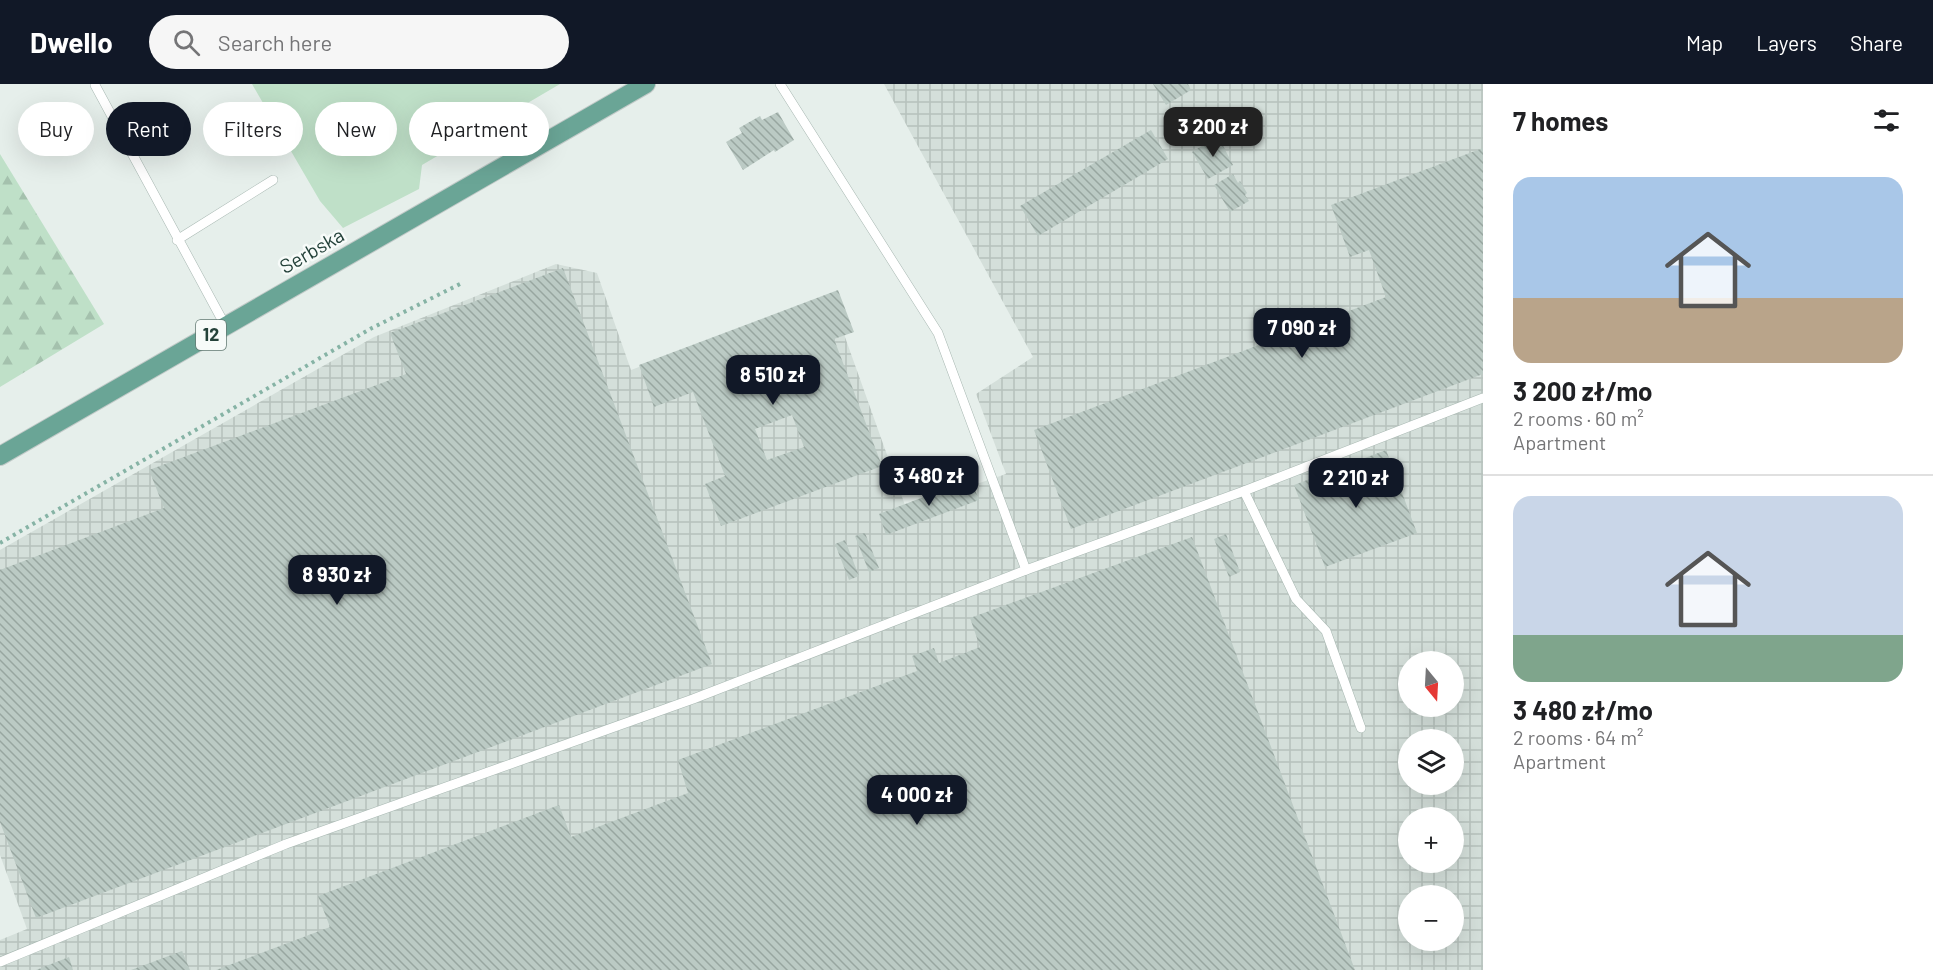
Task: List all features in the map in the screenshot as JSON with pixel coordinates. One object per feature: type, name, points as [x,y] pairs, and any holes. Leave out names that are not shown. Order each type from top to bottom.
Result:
[{"type":"main road","name":"Serbska","points":[[0,456],[646,84]]},
{"type":"lane","points":[[780,84],[938,333],[1026,570]]},
{"type":"lane","points":[[95,85],[225,327]]},
{"type":"lane","points":[[177,240],[273,180]]},
{"type":"lane","points":[[0,962],[286,844],[693,699],[1026,570],[1244,491],[1483,398]]},
{"type":"lane","points":[[1244,491],[1296,599],[1326,632],[1361,728]]},
{"type":"path","points":[[0,543],[372,328],[460,284]]},
{"type":"shaded area","points":[[884,84],[1483,84],[1483,970],[0,970],[0,940],[27,929],[0,855],[0,550],[374,337],[556,264],[597,273],[631,370],[830,295],[906,508],[1006,474],[976,394],[1033,357]]},
{"type":"green space","points":[[252,84],[560,84],[529,102],[409,102],[409,156],[437,156],[422,165],[419,189],[343,228],[320,201],[294,156],[303,156],[303,102],[262,102]]},
{"type":"green space","points":[[0,154],[104,324],[0,387]]},
{"type":"building","points":[[1153,84],[1188,84],[1191,90],[1166,105]]},
{"type":"building","points":[[778,112],[794,140],[743,170],[726,142],[742,133],[739,128],[760,116],[762,120]]},
{"type":"building","points":[[1151,130],[1168,159],[1038,236],[1020,206]]},
{"type":"building","points":[[1218,136],[1233,165],[1208,179],[1192,152]]},
{"type":"building","points":[[1483,148],[1483,374],[1071,529],[1034,430],[1386,297],[1369,250],[1350,257],[1331,205]]},
{"type":"building","points":[[1233,174],[1238,183],[1240,181],[1249,201],[1230,212],[1214,185]]},
{"type":"building","points":[[563,268],[712,664],[36,918],[0,822],[0,570],[164,508],[149,470],[406,374],[390,333]]},
{"type":"building","points":[[838,290],[854,332],[834,339],[882,466],[721,526],[705,484],[725,476],[693,392],[654,407],[639,365]],"holes":[[[792,415],[804,447],[767,460],[755,429]]]},
{"type":"building","points":[[1386,450],[1417,533],[1325,567],[1294,485]]},
{"type":"building","points":[[971,479],[979,500],[886,535],[879,514]]},
{"type":"building","points":[[865,533],[879,568],[869,572],[855,536]]},
{"type":"building","points":[[1226,534],[1240,572],[1229,577],[1214,539]]},
{"type":"building","points":[[1192,537],[1355,970],[216,970],[330,927],[318,896],[559,805],[571,837],[688,793],[678,760],[917,671],[912,656],[934,648],[939,663],[980,647],[970,618]]},
{"type":"building","points":[[845,540],[859,576],[849,580],[835,544]]},
{"type":"building","points":[[182,951],[190,970],[131,970]]},
{"type":"building","points":[[69,957],[73,970],[36,970]]}]
